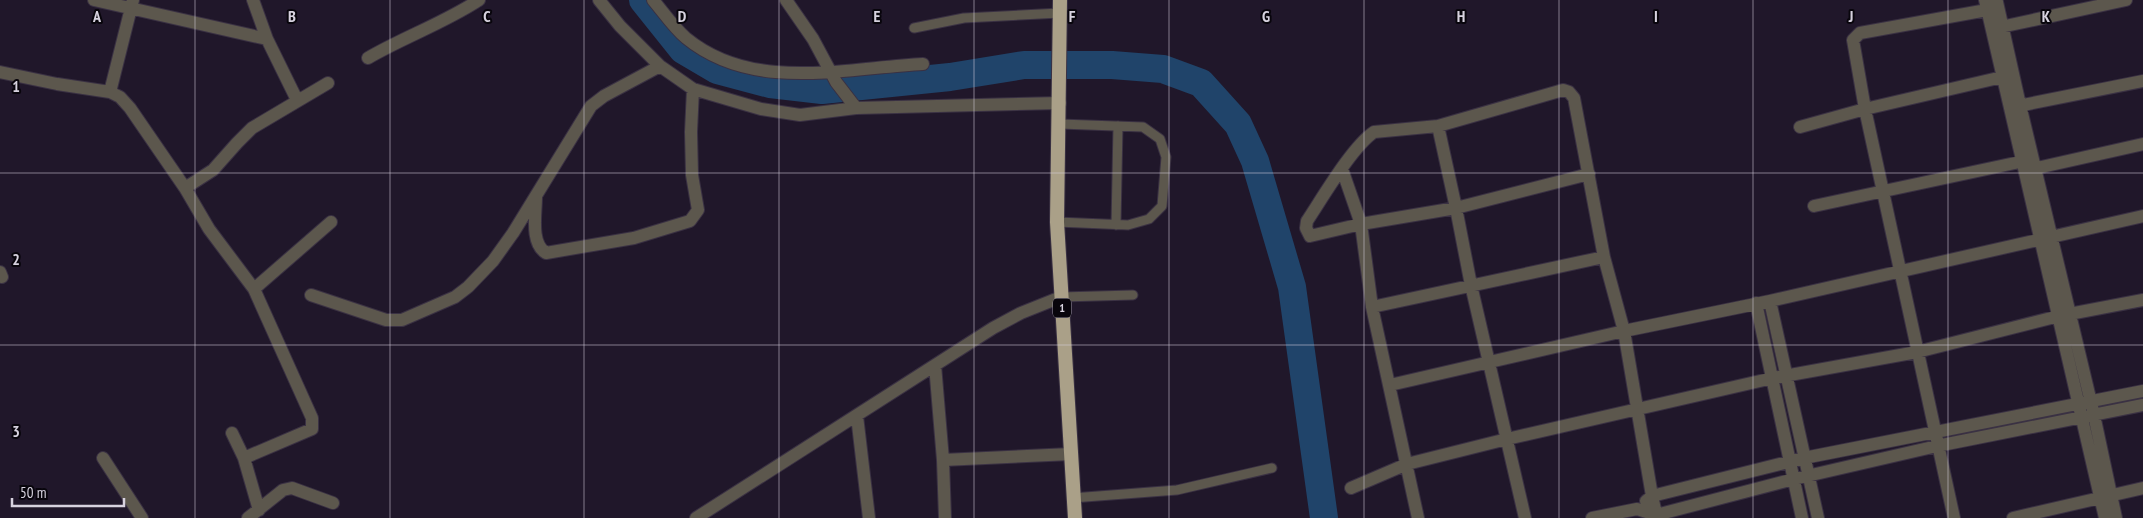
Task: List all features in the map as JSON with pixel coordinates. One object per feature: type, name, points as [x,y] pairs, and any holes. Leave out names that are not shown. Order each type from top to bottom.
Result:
[{"type":"highway","name":"1","points":[[1060,6],[1060,124],[1057,222],[1072,498],[1075,518]]},
{"type":"street","points":[[94,0],[132,4],[267,39]]},
{"type":"street","points":[[253,0],[267,39],[297,100]]},
{"type":"street","points":[[368,58],[460,13],[479,0]]},
{"type":"street","points":[[599,0],[620,26],[660,66],[694,89],[761,109],[791,114],[853,104],[1060,100]]},
{"type":"street","points":[[654,0],[687,38],[712,54],[743,67],[786,74],[833,76],[923,64]]},
{"type":"street","points":[[786,0],[813,38],[833,76],[853,104]]},
{"type":"street","points":[[1997,28],[2126,0]]},
{"type":"street","points":[[110,92],[132,4]]},
{"type":"street","points":[[1954,518],[1865,109],[1853,40],[1860,33],[1992,5],[2014,107],[2029,165],[2052,236],[2064,315],[2106,498],[2116,518]]},
{"type":"street","points":[[311,295],[386,320],[402,320],[455,297],[468,287],[492,261],[513,233],[584,114],[591,106],[604,96],[660,66]]},
{"type":"street","points":[[0,72],[57,84],[110,92],[120,97],[130,108],[185,188],[209,229],[254,289],[314,426],[310,432],[244,458]]},
{"type":"street","points":[[1800,127],[1865,109],[2008,76]]},
{"type":"street","points":[[2014,107],[2143,81]]},
{"type":"street","points":[[185,188],[214,170],[252,128],[328,83]]},
{"type":"street","points":[[536,195],[538,245],[546,253],[634,238],[690,221],[698,210],[692,175],[690,122],[694,89]]},
{"type":"street","points":[[1589,174],[1456,208],[1361,224],[1310,236],[1306,228],[1307,221],[1342,169],[1367,137],[1374,132],[1438,126],[1563,90],[1569,92],[1574,98],[1589,174],[1604,257],[1624,330],[1657,516]]},
{"type":"street","points":[[1438,126],[1488,362],[1525,518]]},
{"type":"street","points":[[1814,206],[1883,190],[2143,144]]},
{"type":"street","points":[[2029,165],[2039,240],[2064,315]]},
{"type":"street","points":[[1342,169],[1361,224],[1372,307],[1418,518]]},
{"type":"street","points":[[1390,385],[1624,330],[1770,301],[2143,216]]},
{"type":"street","points":[[254,289],[331,222]]},
{"type":"street","points":[[1372,307],[1604,257]]},
{"type":"street","points":[[696,518],[1010,318],[1061,298]]},
{"type":"street","points":[[1351,488],[1407,464],[1507,439],[1773,378],[1917,352],[2064,315],[2143,300]]},
{"type":"street","points":[[1770,301],[1818,518]]},
{"type":"street","points":[[1756,303],[1802,518]]},
{"type":"street","points":[[935,365],[943,460],[945,518]]},
{"type":"street","points":[[1592,518],[1637,509],[1652,496],[1804,458],[2143,391]]},
{"type":"street","points":[[1637,509],[1657,516],[1794,479],[1938,446],[2143,405]]},
{"type":"street","points":[[857,416],[869,518]]},
{"type":"street","points":[[232,433],[244,458],[259,510]]},
{"type":"street","points":[[943,460],[1071,454]]},
{"type":"street","points":[[103,458],[142,518]]},
{"type":"street","points":[[248,518],[283,490],[292,488],[333,504]]},
{"type":"street","points":[[2013,518],[2143,488]]},
{"type":"street","points":[[2105,518],[2106,498]]},
{"type":"lane","points":[[914,28],[964,18],[1060,6]]},
{"type":"lane","points":[[1057,222],[1128,225],[1150,219],[1162,206],[1166,157],[1160,139],[1143,127],[1060,124]]},
{"type":"lane","points":[[1116,225],[1118,126]]},
{"type":"lane","points":[[1061,298],[1133,295]]},
{"type":"lane","points":[[1072,498],[1177,490],[1272,468]]},
{"type":"waterway","points":[[643,0],[683,50],[717,70],[770,84],[822,90],[950,77],[1024,65],[1112,65],[1163,69],[1201,83],[1238,124],[1255,161],[1292,287],[1324,518]]}]
